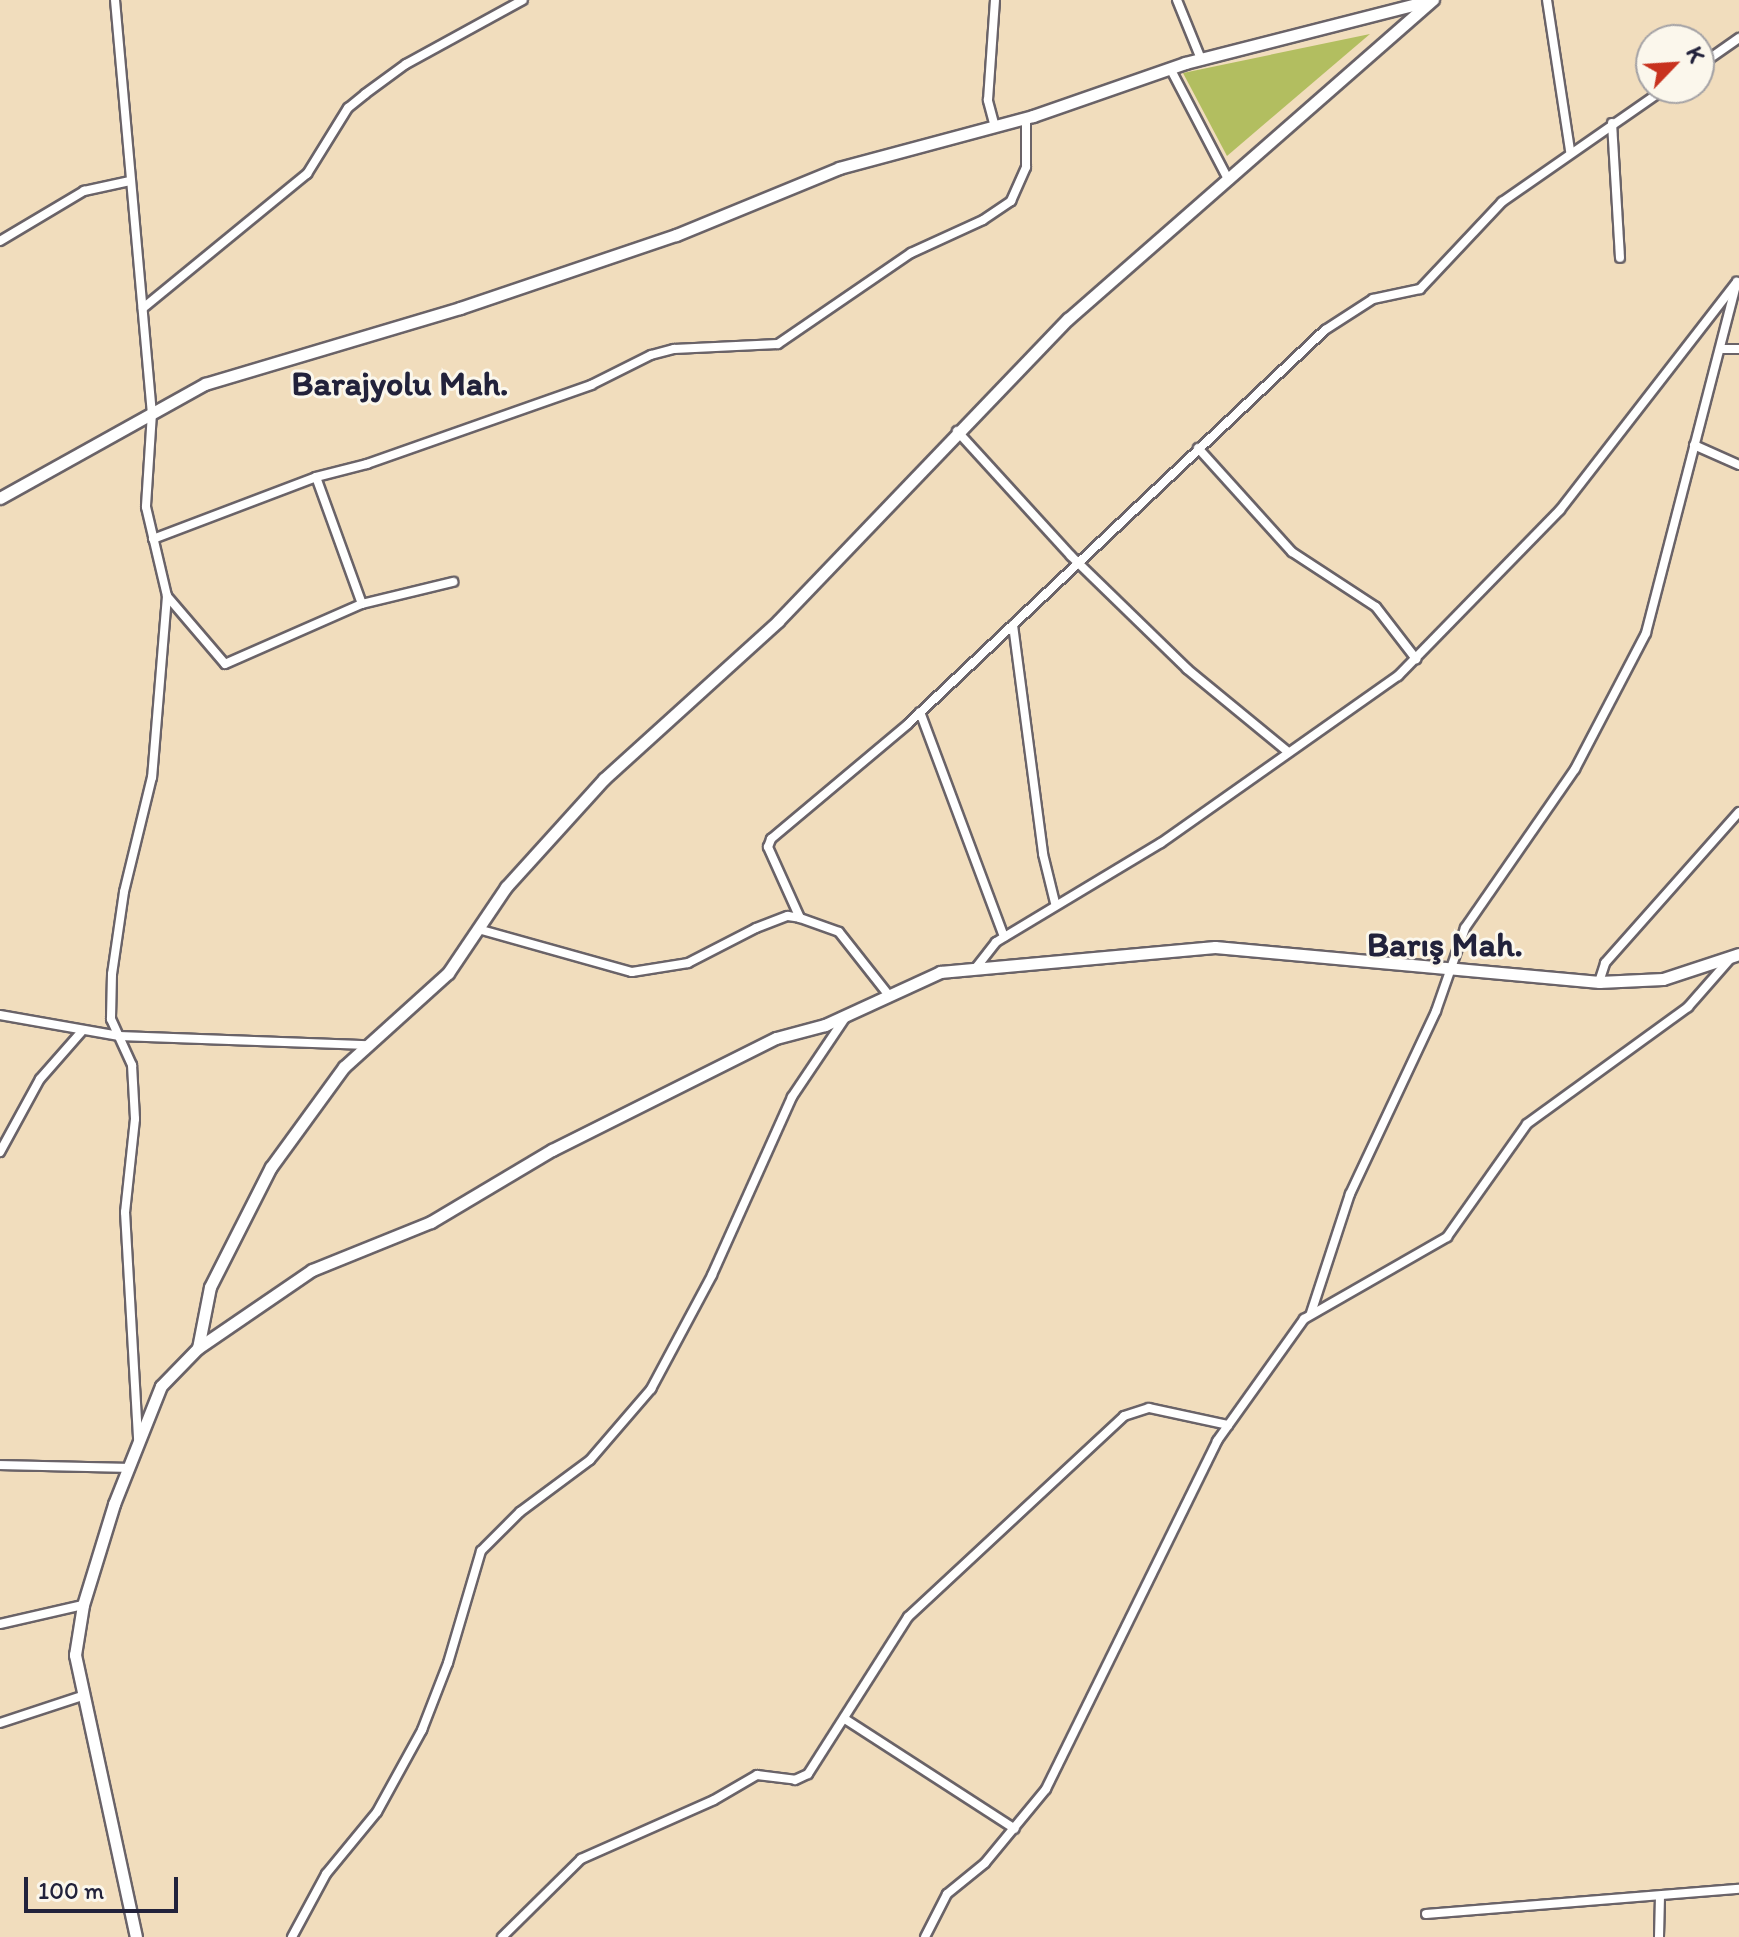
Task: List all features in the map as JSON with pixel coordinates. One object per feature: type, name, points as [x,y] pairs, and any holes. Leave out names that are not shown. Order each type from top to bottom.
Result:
[{"type":"street","points":[[115,0],[152,413],[146,507],[167,596],[152,777],[124,892],[112,974],[111,1019],[132,1065],[135,1119],[125,1212],[138,1441]]},
{"type":"street","points":[[143,308],[307,174],[348,108],[365,94],[406,64],[523,0]]},
{"type":"street","points":[[995,0],[988,100],[995,127]]},
{"type":"street","points":[[1188,0],[1178,2],[1201,59]]},
{"type":"street","points":[[1382,0],[1387,13]]},
{"type":"street","points":[[1,495],[205,384],[460,308],[661,240],[839,168],[1026,118],[1201,59],[1433,0]]},
{"type":"street","points":[[198,1348],[210,1287],[271,1167],[344,1067],[448,973],[506,887],[604,779],[778,621],[957,431],[1068,319],[1433,0]]},
{"type":"street","points":[[1547,0],[1570,151]]},
{"type":"street","points":[[1715,55],[1739,38]]},
{"type":"street","points":[[1170,68],[1229,181]]},
{"type":"street","points":[[800,918],[768,847],[771,839],[920,712],[1325,330],[1373,299],[1420,289],[1493,209],[1570,151],[1641,104]]},
{"type":"street","points":[[153,539],[316,477],[367,464],[577,390],[651,355],[674,349],[778,344],[911,253],[983,220],[1011,201],[1026,167],[1026,118]]},
{"type":"street","points":[[1612,123],[1620,258]]},
{"type":"street","points":[[0,241],[84,191],[130,181]]},
{"type":"street","points":[[925,1937],[947,1894],[1015,1829],[1046,1789],[1228,1425],[1311,1314],[1350,1194],[1452,972],[1465,928],[1484,895],[1575,769],[1627,675],[1646,633],[1694,445],[1723,349],[1738,281]]},
{"type":"street","points":[[975,969],[1004,937],[1055,903],[1161,843],[1416,659],[1560,510],[1738,281]]},
{"type":"street","points":[[1723,349],[1739,349]]},
{"type":"street","points":[[957,431],[1077,562],[1187,669],[1288,752]]},
{"type":"street","points":[[1694,445],[1739,465]]},
{"type":"street","points":[[1198,448],[1292,552],[1376,607],[1416,659]]},
{"type":"street","points":[[316,477],[362,604]]},
{"type":"street","points":[[167,596],[225,664],[362,604],[453,582]]},
{"type":"street","points":[[1013,625],[1043,854],[1055,903]]},
{"type":"street","points":[[920,712],[1004,937]]},
{"type":"street","points":[[1599,982],[1605,963],[1739,812]]},
{"type":"street","points":[[478,929],[632,972],[688,963],[756,928],[788,916],[839,932],[887,993]]},
{"type":"street","points":[[136,1937],[75,1655],[83,1605],[128,1468],[161,1386],[198,1348],[312,1270],[431,1222],[552,1150],[776,1038],[847,1014],[887,993],[940,972],[1215,947],[1452,972],[1599,982],[1663,979],[1736,955]]},
{"type":"street","points":[[1311,1314],[1447,1237],[1527,1124],[1688,1007],[1736,955]]},
{"type":"street","points":[[292,1937],[326,1874],[377,1812],[422,1730],[448,1663],[481,1551],[520,1512],[590,1460],[651,1389],[712,1275],[792,1097],[847,1014]]},
{"type":"street","points":[[0,1015],[119,1036],[368,1045]]},
{"type":"street","points":[[0,1152],[40,1079],[83,1030]]},
{"type":"street","points":[[502,1937],[581,1859],[714,1800],[757,1775],[795,1780],[808,1774],[908,1617],[1124,1416],[1149,1408],[1228,1425]]},
{"type":"street","points":[[0,1465],[128,1468]]},
{"type":"street","points":[[0,1624],[83,1605]]},
{"type":"street","points":[[0,1723],[82,1696]]},
{"type":"street","points":[[845,1719],[1015,1829]]},
{"type":"street","points":[[1426,1914],[1739,1889]]},
{"type":"street","points":[[1659,1937],[1660,1896]]},
{"type":"green space","points":[[1370,34],[1227,156],[1183,73]]},
{"type":"district","name":"Barajyolu Mah.","points":[[400,384]]},
{"type":"district","name":"Barış Mah.","points":[[1445,945]]}]
